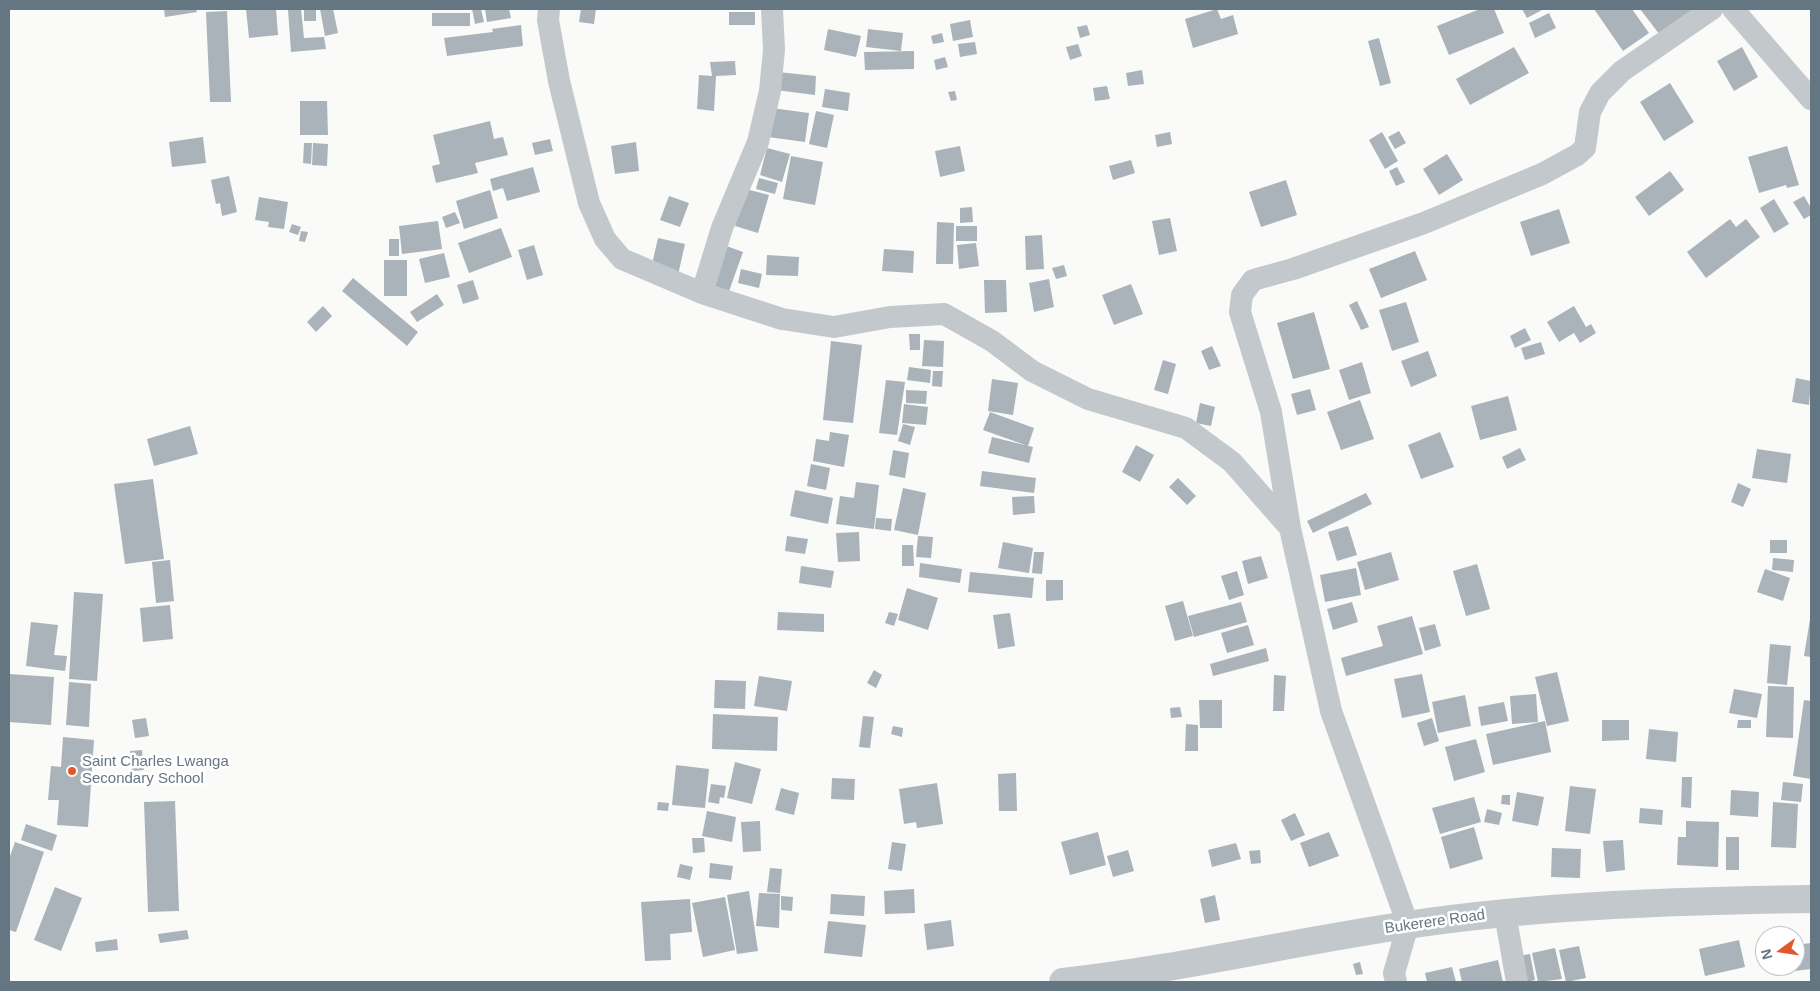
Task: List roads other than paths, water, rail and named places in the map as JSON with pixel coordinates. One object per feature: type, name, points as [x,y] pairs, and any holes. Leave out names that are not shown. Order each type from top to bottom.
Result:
[{"type":"street","points":[[549,9],[548,20],[559,82],[586,194],[605,239],[622,259],[702,293],[782,319],[834,327],[890,318],[944,314],[992,341],[1032,371],[1088,399],[1186,428],[1232,462],[1290,528]]},
{"type":"street","points":[[702,293],[722,228],[758,142],[771,83],[774,50],[772,9]]},
{"type":"street","points":[[1396,982],[1394,973],[1408,925],[1331,711],[1290,528],[1271,412],[1240,312],[1242,295],[1253,280],[1293,269],[1424,223],[1542,174],[1576,155],[1585,148],[1590,112],[1600,92],[1622,71],[1712,9]]},
{"type":"street","points":[[1733,9],[1811,99]]},
{"type":"street","name":"Bukerere Road","points":[[1063,982],[1096,980],[1408,925],[1505,913],[1704,901],[1811,899]]},
{"type":"street","points":[[1505,913],[1516,982]]},
{"type":"place","name":"Saint Charles Lwanga Secondary School","points":[[72,771]]}]
